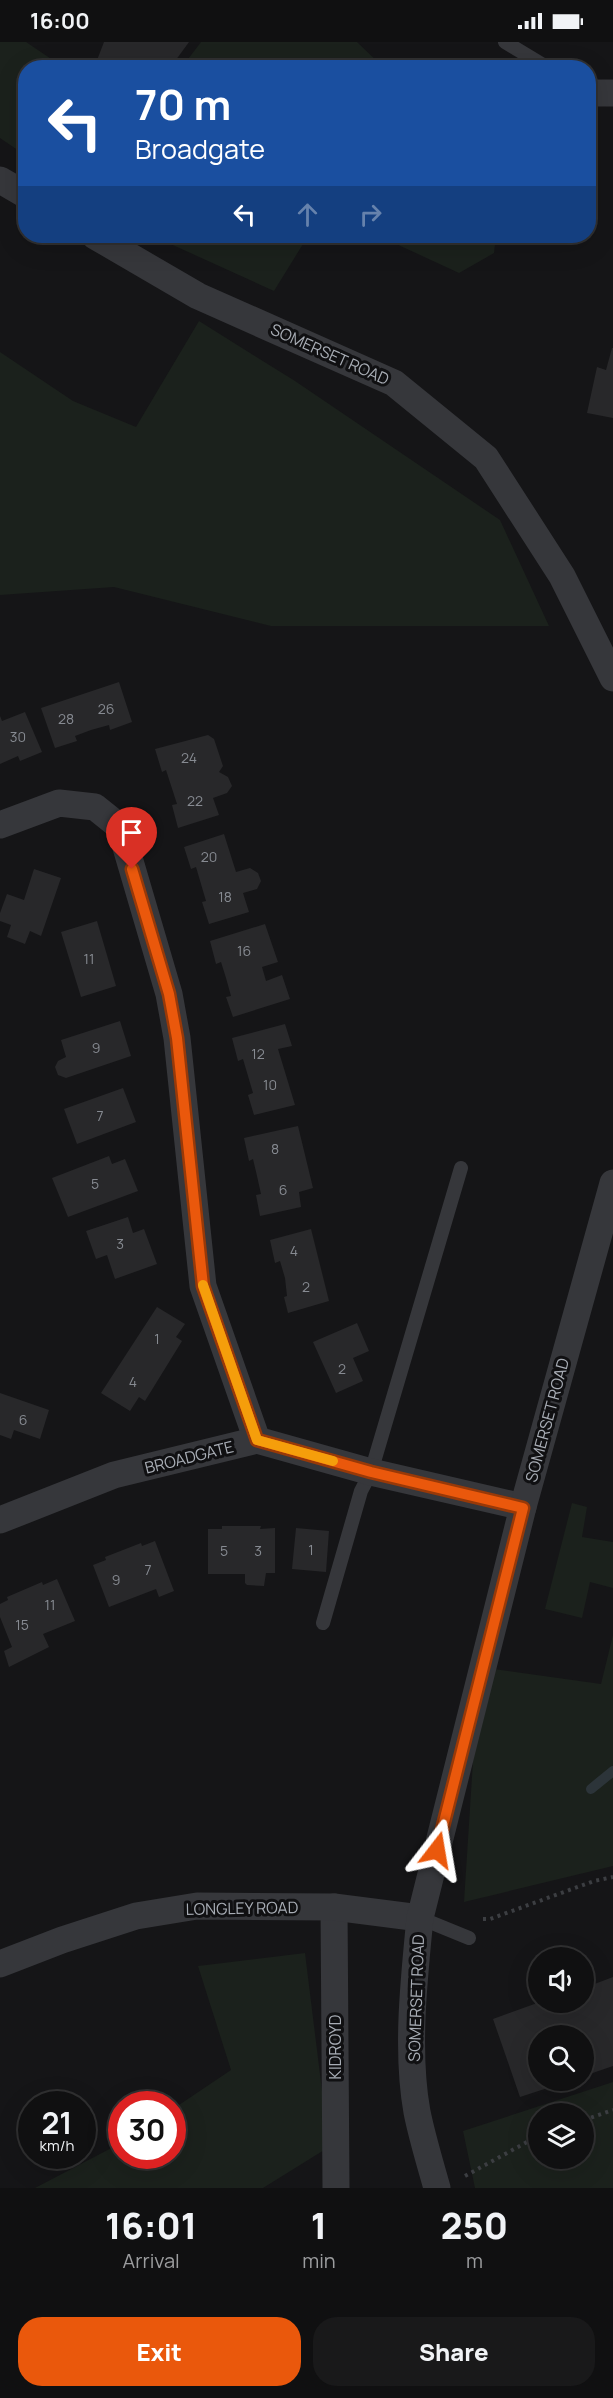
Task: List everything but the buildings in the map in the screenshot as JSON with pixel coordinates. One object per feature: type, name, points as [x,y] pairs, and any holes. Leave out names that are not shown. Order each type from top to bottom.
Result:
[{"type":"street","points":[[0,180],[18,190]]},
{"type":"street","name":"SOMERSET ROAD","points":[[107,243],[198,296],[394,383],[486,458],[562,576],[613,678]]},
{"type":"street","points":[[0,825],[59,803],[95,807],[120,828],[169,994],[173,1016],[203,1286],[257,1440]]},
{"type":"street","name":"SOMERSET ROAD","points":[[437,2188],[417,2111],[412,2045],[413,1984],[420,1918],[523,1508],[613,1183]]},
{"type":"street","name":"BROADGATE","points":[[0,1520],[114,1476],[257,1440],[371,1472],[523,1508]]},
{"type":"street","name":"LONGLEY ROAD","points":[[0,1964],[62,1940],[136,1916],[197,1906],[334,1907],[420,1918]]},
{"type":"street","name":"KIDROYD","points":[[334,1907],[336,2188]]},
{"type":"lane","points":[[505,42],[535,60]]},
{"type":"lane","points":[[323,1623],[361,1491],[371,1472],[461,1168]]},
{"type":"lane","points":[[420,1918],[469,1938]]},
{"type":"path","points":[[479,1919],[490,1919],[594,1881],[613,1877]]},
{"type":"path","points":[[594,2117],[613,2110]]},
{"type":"path","points":[[462,2177],[528,2141]]},
{"type":"shaded area","points":[[0,42],[26,42],[53,60],[18,60],[18,150],[0,138]]},
{"type":"shaded area","points":[[201,42],[357,42],[376,60],[187,60]]},
{"type":"shaded area","points":[[168,243],[304,243],[274,291]]},
{"type":"shaded area","points":[[394,243],[495,243],[494,253],[459,273]]},
{"type":"shaded area","points":[[199,321],[295,381],[500,520],[549,626],[271,626],[114,587],[0,595],[0,352],[73,401],[136,427]]},
{"type":"shaded area","points":[[572,1503],[587,1507],[582,1537],[613,1542],[613,1588],[590,1582],[582,1618],[545,1609]]},
{"type":"shaded area","points":[[613,1635],[613,1866],[464,1902],[479,1667],[601,1684]]},
{"type":"shaded area","points":[[305,1953],[329,2147],[263,2188],[35,2188],[71,2169],[96,2169],[96,2156],[108,2150],[108,2169],[186,2169],[186,2100],[231,2070],[198,1966]]},
{"type":"shaded area","points":[[613,2082],[613,2188],[475,2188],[463,2131],[528,2110],[528,2169],[594,2169],[594,2103],[549,2103],[585,2091],[594,2091],[594,2088]]},
{"type":"waterway","points":[[591,1789],[613,1771]]},
{"type":"slow traffic","points":[[203,1285],[257,1440],[333,1461]]},
{"type":"route","points":[[132,869],[169,994],[177,1038],[203,1286],[257,1440],[371,1472],[523,1508],[437,1850]]}]
